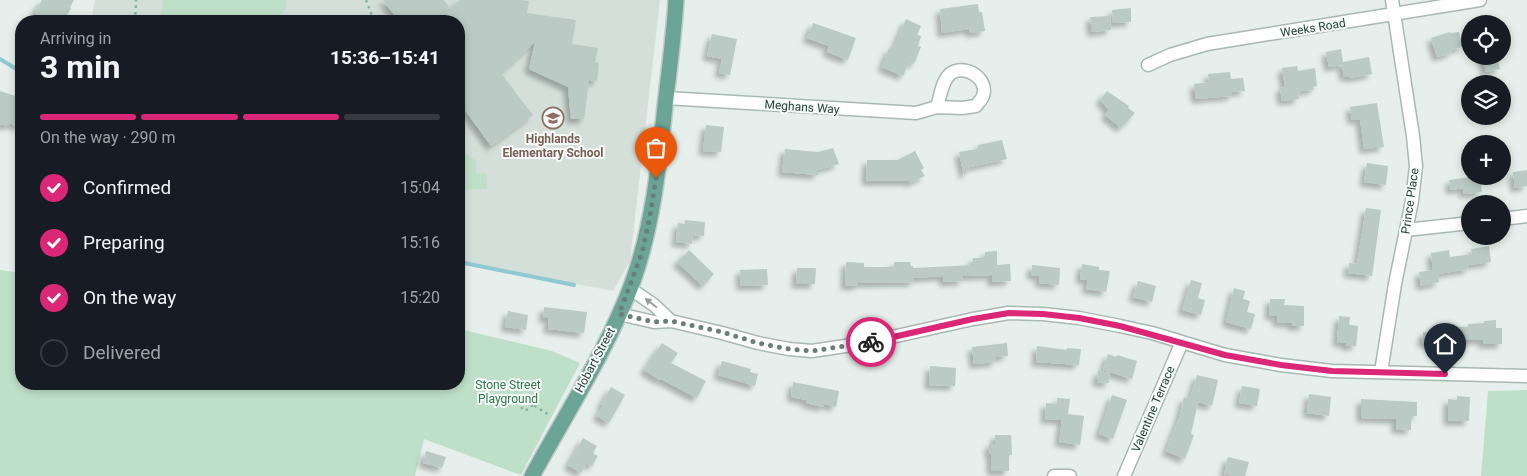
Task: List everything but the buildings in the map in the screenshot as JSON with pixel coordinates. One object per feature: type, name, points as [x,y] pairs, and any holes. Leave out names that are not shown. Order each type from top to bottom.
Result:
[{"type":"main road","name":"Hobart Street","points":[[532,476],[595,363],[619,314],[642,253],[650,216],[666,98],[676,0]]},
{"type":"street","name":"Prince Place","points":[[1381,372],[1412,201],[1416,166],[1392,0]]},
{"type":"street","name":"Weeks Road","points":[[1148,65],[1170,55],[1207,44],[1480,0]]},
{"type":"street","name":"Meghans Way","points":[[666,98],[916,113],[936,106]]},
{"type":"street","points":[[1511,218],[1527,216]]},
{"type":"street","points":[[1406,230],[1461,223]]},
{"type":"street","points":[[630,288],[654,305],[671,321]]},
{"type":"street","points":[[619,314],[654,322],[671,321],[722,332],[758,343],[812,351],[865,343],[1009,313],[1079,318],[1120,326],[1225,355],[1281,365],[1332,371],[1527,376]]},
{"type":"street","name":"Valentine Terrace","points":[[1124,476],[1182,342]]},
{"type":"street","points":[[1054,476],[1070,476]]},
{"type":"path","points":[[135,15],[136,0]]},
{"type":"path","points":[[366,0],[372,15]]},
{"type":"path","points":[[529,394],[534,397],[533,405],[525,412],[521,407],[529,394]]},
{"type":"path","points":[[533,405],[561,422]]},
{"type":"shaded area","name":"Highlands Elementary School","points":[[95,0],[660,0],[630,261],[613,291],[465,263],[465,15],[92,15]]},
{"type":"green space","points":[[163,0],[287,0],[286,8],[281,15],[161,15]]},
{"type":"green space","points":[[465,153],[476,161],[476,173],[487,174],[487,189],[465,190]]},
{"type":"green space","name":"Stone Street Playground","points":[[0,270],[15,272],[15,390],[465,390],[465,330],[552,351],[580,363],[521,475],[424,439],[415,476],[0,476]]},
{"type":"green space","points":[[1527,390],[1527,476],[1481,476],[1488,391]]},
{"type":"waterway","points":[[0,59],[15,68]]},
{"type":"waterway","points":[[465,263],[574,285]]},
{"type":"way so far","points":[[656,178],[642,253],[619,314],[654,322],[671,321],[789,349],[812,351],[871,342]]},
{"type":"place","name":"Highlands Elementary School","points":[[553,118]]},
{"type":"route","points":[[871,342],[973,319],[1009,313],[1043,314],[1079,318],[1120,326],[1152,333],[1225,355],[1281,365],[1332,371],[1445,374]]}]
